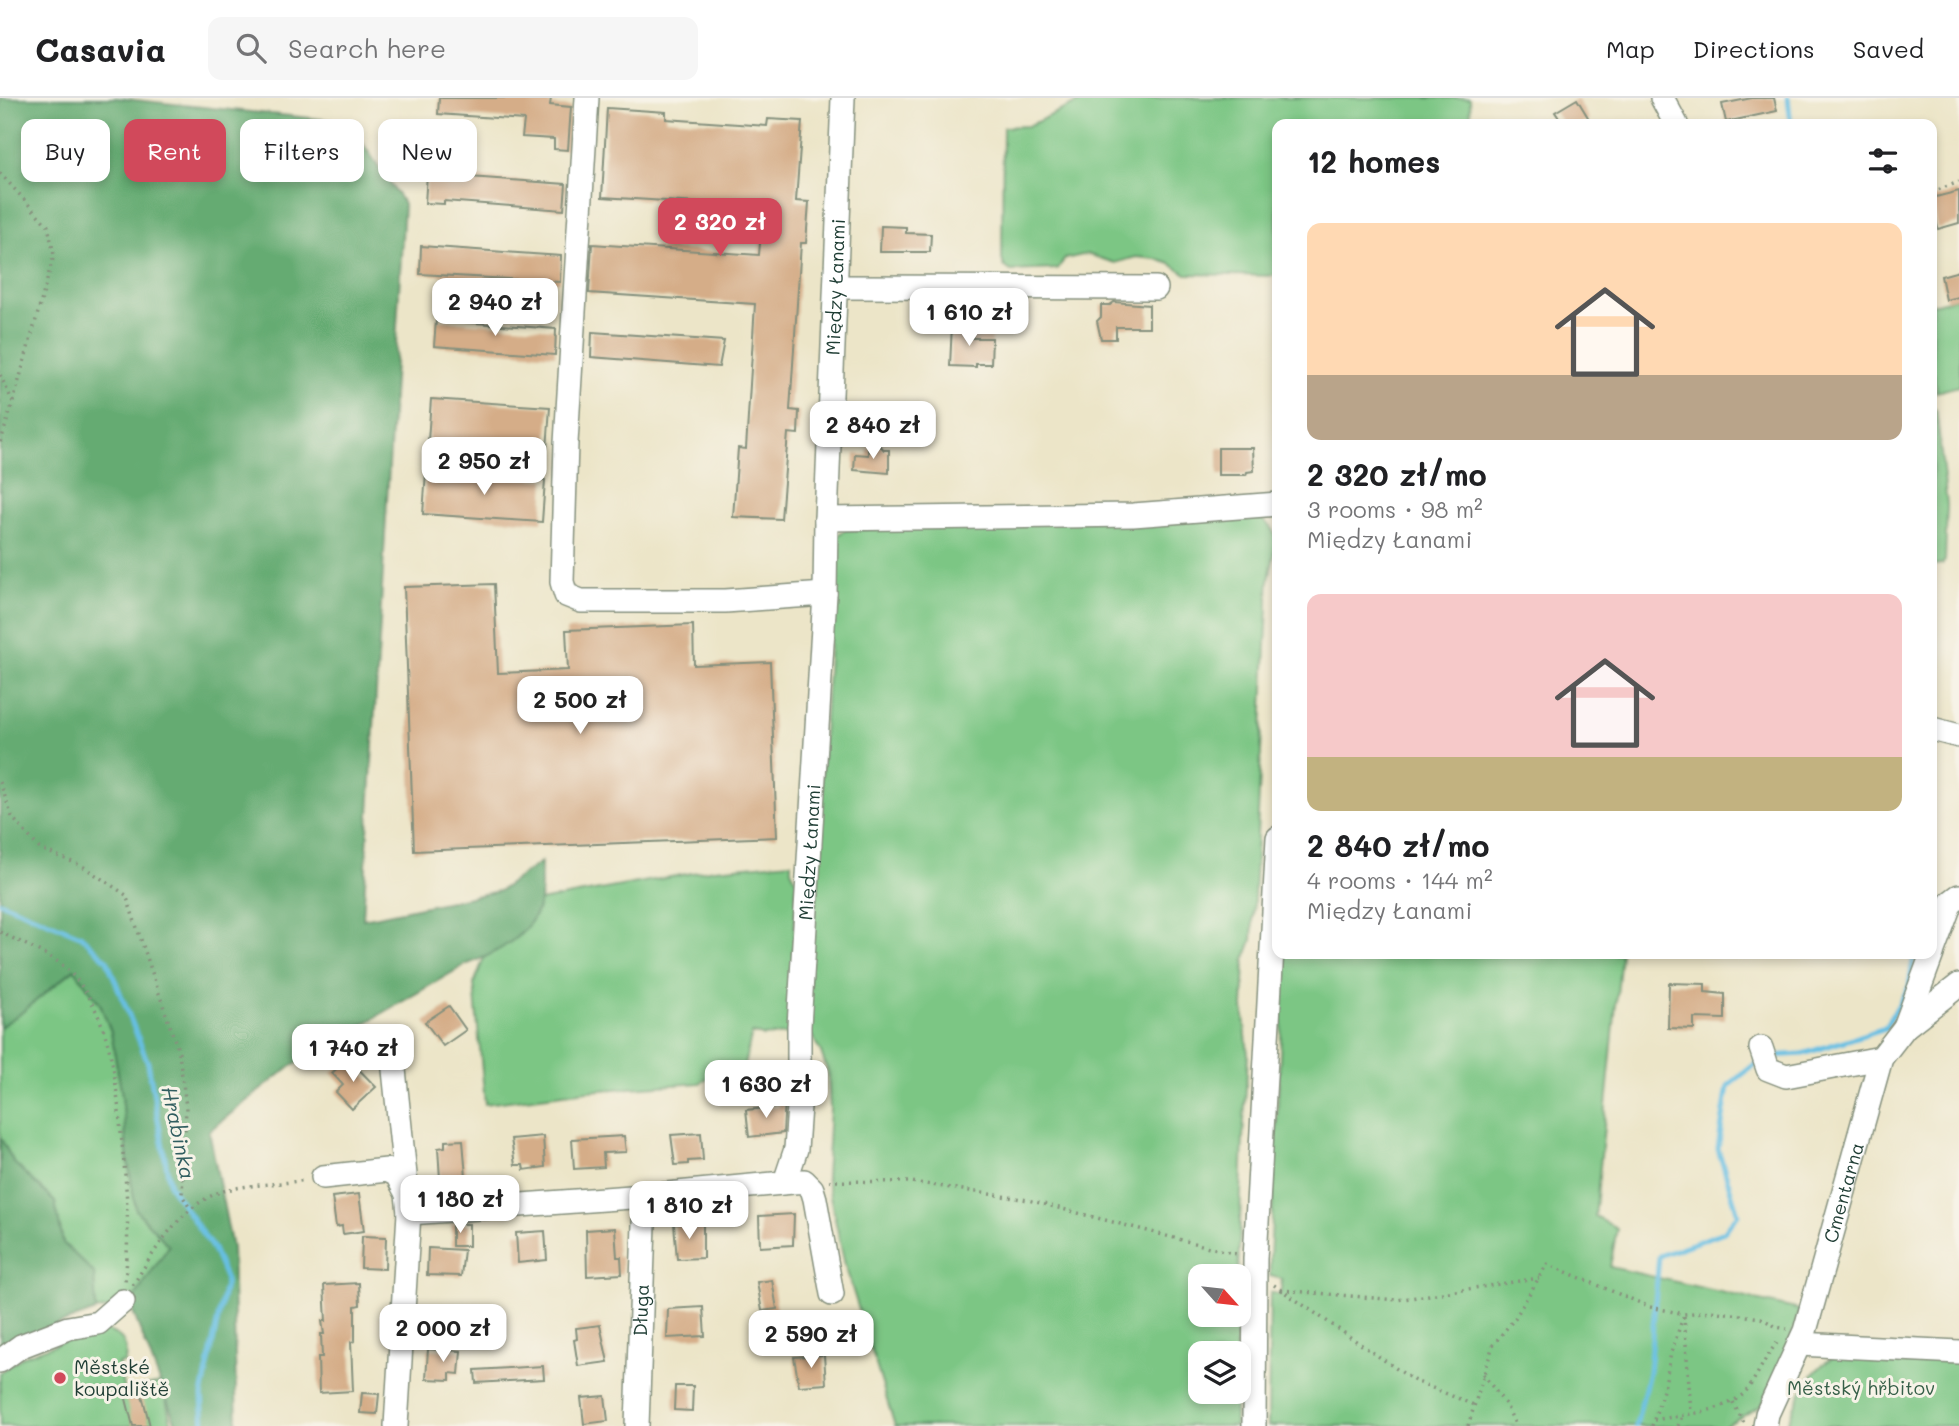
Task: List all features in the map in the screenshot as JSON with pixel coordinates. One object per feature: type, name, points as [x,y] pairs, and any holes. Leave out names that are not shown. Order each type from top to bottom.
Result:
[{"type":"street","points":[[587,98],[566,443],[562,582],[566,595],[581,601],[699,601],[825,594]]},
{"type":"street","name":"Między Łanami","points":[[795,1182],[799,1026],[825,594],[843,98]]},
{"type":"street","points":[[1662,98],[1672,119]]},
{"type":"street","points":[[836,287],[1156,288]]},
{"type":"street","points":[[826,519],[1133,515],[1272,504]]},
{"type":"street","points":[[1937,730],[1959,736]]},
{"type":"street","points":[[1937,940],[1951,902],[1959,895]]},
{"type":"street","points":[[1254,1426],[1255,1266],[1272,950]]},
{"type":"street","points":[[1905,1027],[1930,959]]},
{"type":"street","name":"Cmentarna","points":[[1765,1426],[1767,1414],[1805,1331],[1881,1058],[1905,1027],[1959,985]]},
{"type":"street","points":[[391,1041],[407,1202],[397,1426]]},
{"type":"street","points":[[1764,1059],[1786,1076],[1881,1058]]},
{"type":"street","points":[[323,1177],[387,1170],[397,1174],[407,1202]]},
{"type":"street","points":[[407,1202],[645,1196],[795,1182],[812,1189],[832,1294]]},
{"type":"street","name":"Długa","points":[[637,1426],[645,1196]]},
{"type":"street","points":[[0,1361],[21,1346],[68,1328],[98,1323],[123,1301]]},
{"type":"street","points":[[1798,1344],[1959,1352]]},
{"type":"path","points":[[0,173],[48,226],[54,255],[0,444]]},
{"type":"path","points":[[1937,190],[1959,182]]},
{"type":"path","points":[[0,375],[13,401]]},
{"type":"path","points":[[0,782],[12,817],[39,848],[84,867],[126,895],[179,1053],[186,1107],[182,1195],[191,1210]]},
{"type":"path","points":[[0,932],[65,967],[85,993],[102,1024],[115,1069],[129,1215],[123,1301]]},
{"type":"path","points":[[123,1301],[181,1216],[207,1199],[230,1189],[323,1177]]},
{"type":"path","points":[[795,1182],[912,1181],[1028,1200],[1255,1266],[1281,1290],[1413,1380],[1474,1405]]},
{"type":"path","points":[[1468,1426],[1493,1345],[1514,1318],[1547,1264],[1650,1307],[1684,1314],[1711,1311],[1761,1318],[1777,1328],[1790,1329],[1774,1347],[1745,1392],[1732,1402],[1713,1410],[1654,1420]]},
{"type":"path","points":[[1281,1290],[1397,1300],[1539,1278]]},
{"type":"path","points":[[1684,1314],[1691,1412]]},
{"type":"path","points":[[1652,1426],[1684,1314]]},
{"type":"path","points":[[1483,1374],[1506,1405],[1516,1426]]},
{"type":"path","points":[[1732,1402],[1745,1426]]},
{"type":"path","points":[[1678,1426],[1683,1415]]},
{"type":"green space","points":[[0,98],[116,98],[319,119],[240,119],[240,182],[364,182],[364,145],[378,166],[378,182],[389,182],[404,204],[363,919],[499,891],[541,862],[541,895],[536,912],[530,923],[511,942],[465,965],[287,1069],[209,1131],[232,1248],[237,1426],[177,1426],[130,1304],[169,1246],[136,1210],[122,1095],[111,1032],[100,1004],[74,969],[0,1027]]},
{"type":"green space","points":[[1095,98],[1465,98],[1470,99],[1471,119],[1272,119],[1272,276],[1186,274],[1171,264],[1156,259],[1136,257],[1115,263],[1087,254],[1065,259],[1057,269],[1011,271],[1004,266],[1002,259],[1003,127],[1028,126],[1081,101]]},
{"type":"green space","points":[[1959,297],[1959,386],[1937,392],[1937,303]]},
{"type":"green space","points":[[1937,419],[1947,505],[1945,560],[1937,564]]},
{"type":"green space","points":[[1251,512],[1272,530],[1252,940],[1245,959],[1243,1007],[1248,1054],[1238,1264],[1188,1264],[1188,1327],[1237,1327],[1236,1341],[1188,1341],[1188,1404],[1235,1404],[1235,1426],[895,1426],[845,1265],[826,1177],[830,1109],[828,1073],[821,1052],[806,1026],[836,542],[839,534],[845,530]]},
{"type":"green space","points":[[791,862],[791,870],[797,882],[789,1034],[762,1036],[752,1033],[744,1065],[739,1073],[713,1076],[700,1083],[587,1091],[485,1104],[474,984],[484,958],[521,934],[534,916],[540,901],[714,869]]},
{"type":"green space","points":[[1285,959],[1621,959],[1595,1217],[1617,1228],[1610,1267],[1800,1310],[1786,1352],[1762,1405],[1725,1426],[1268,1426],[1270,1292],[1280,1295],[1282,1279],[1270,1276]]},
{"type":"green space","points":[[75,969],[100,1004],[111,1032],[122,1095],[136,1210],[169,1246],[130,1304],[96,1311],[93,1273],[63,1243],[55,1202],[14,1163],[0,1137],[0,1027]]},
{"type":"green space","points":[[0,1137],[14,1163],[55,1202],[63,1243],[94,1273],[96,1311],[13,1341],[0,1350]]},
{"type":"green space","name":"Městské koupaliště","points":[[99,1328],[118,1336],[124,1343],[125,1362],[118,1364],[124,1390],[162,1383],[172,1426],[0,1426],[0,1372],[24,1356]]},
{"type":"green space","name":"Městský hřbitov","points":[[1842,1352],[1959,1357],[1959,1426],[1786,1426],[1801,1392],[1813,1374]]},
{"type":"building","points":[[439,98],[551,98],[550,105],[571,107],[568,150],[554,149],[554,139],[522,137],[524,120],[438,114]]},
{"type":"building","points":[[1752,98],[1774,98],[1777,111],[1740,119],[1725,119],[1722,104]]},
{"type":"building","points":[[1577,99],[1589,119],[1560,119],[1555,112]]},
{"type":"building","points":[[607,108],[666,112],[666,119],[767,126],[768,119],[802,121],[796,201],[809,202],[806,243],[801,243],[790,410],[799,411],[798,434],[788,433],[781,519],[733,517],[738,448],[746,449],[755,304],[589,293],[592,244],[759,255],[763,207],[602,197]]},
{"type":"building","points":[[477,178],[566,184],[564,210],[444,201],[444,204],[425,203],[426,182],[477,182]]},
{"type":"building","points":[[1959,191],[1959,223],[1938,229],[1937,197]]},
{"type":"building","points":[[881,226],[906,227],[906,233],[931,234],[930,252],[880,252]]},
{"type":"building","points":[[421,246],[561,256],[560,282],[420,274]]},
{"type":"building","points":[[1959,271],[1959,297],[1946,300],[1941,276]]},
{"type":"building","points":[[1114,302],[1149,305],[1149,327],[1116,327],[1116,339],[1101,339],[1097,321],[1101,317],[1101,305]]},
{"type":"building","points":[[436,320],[556,329],[555,355],[434,346]]},
{"type":"building","points":[[952,324],[973,325],[972,338],[992,338],[991,364],[976,364],[976,367],[950,366]]},
{"type":"building","points":[[592,332],[724,341],[719,367],[591,357]]},
{"type":"building","points":[[431,399],[550,407],[547,450],[428,441]]},
{"type":"building","points":[[879,444],[884,450],[889,450],[889,473],[854,470],[855,454],[868,455],[868,449],[874,449]]},
{"type":"building","points":[[1218,448],[1253,448],[1254,471],[1247,472],[1246,475],[1218,475]]},
{"type":"building","points":[[426,472],[545,480],[542,522],[423,514]]},
{"type":"building","points":[[494,584],[498,673],[568,670],[566,630],[693,625],[694,665],[770,662],[777,837],[414,851],[404,587]]},
{"type":"building","points":[[1669,983],[1705,984],[1705,992],[1725,994],[1725,1019],[1694,1018],[1694,1029],[1668,1028]]},
{"type":"building","points":[[449,1006],[466,1030],[443,1046],[425,1022]]},
{"type":"building","points":[[348,1058],[376,1087],[352,1109],[336,1092],[343,1085],[332,1073]]},
{"type":"building","points":[[777,1099],[785,1099],[783,1133],[749,1137],[746,1110],[778,1107]]},
{"type":"building","points":[[701,1133],[703,1160],[675,1165],[671,1135]]},
{"type":"building","points":[[543,1136],[545,1167],[524,1170],[523,1165],[515,1165],[511,1139]]},
{"type":"building","points":[[624,1136],[626,1152],[603,1153],[604,1167],[574,1169],[572,1139]]},
{"type":"building","points":[[463,1140],[466,1177],[440,1179],[438,1148],[445,1147],[445,1141]]},
{"type":"building","points":[[359,1194],[364,1231],[343,1234],[342,1226],[336,1227],[332,1197]]},
{"type":"building","points":[[794,1214],[793,1245],[760,1247],[759,1216]]},
{"type":"building","points":[[703,1223],[703,1258],[677,1259],[674,1224]]},
{"type":"building","points":[[452,1224],[469,1224],[469,1246],[452,1246]]},
{"type":"building","points":[[615,1228],[617,1257],[621,1257],[622,1274],[587,1276],[586,1230]]},
{"type":"building","points":[[545,1231],[547,1260],[518,1263],[516,1233]]},
{"type":"building","points":[[362,1236],[386,1237],[385,1269],[361,1268]]},
{"type":"building","points":[[428,1248],[464,1250],[461,1276],[427,1275]]},
{"type":"building","points":[[772,1280],[777,1309],[762,1311],[757,1282]]},
{"type":"building","points":[[359,1283],[360,1305],[355,1306],[355,1341],[351,1342],[353,1391],[319,1393],[318,1357],[322,1357],[322,1321],[326,1321],[324,1285]]},
{"type":"building","points":[[703,1307],[705,1336],[667,1338],[668,1309]]},
{"type":"building","points":[[600,1325],[608,1362],[578,1366],[574,1340],[577,1339],[576,1328]]},
{"type":"building","points":[[428,1349],[461,1351],[459,1374],[450,1373],[450,1380],[426,1379]]},
{"type":"building","points":[[824,1355],[826,1384],[799,1386],[794,1357]]},
{"type":"building","points":[[543,1366],[544,1379],[476,1383],[475,1370]]},
{"type":"building","points":[[675,1386],[693,1386],[692,1411],[674,1410]]},
{"type":"building","points":[[140,1388],[150,1426],[133,1426],[124,1391]]},
{"type":"building","points":[[362,1393],[379,1394],[377,1414],[360,1413]]},
{"type":"building","points":[[605,1396],[608,1421],[584,1424],[581,1398]]},
{"type":"waterway","points":[[1788,98],[1790,119]]},
{"type":"waterway","name":"Hrabinka","points":[[0,902],[80,935],[107,960],[148,1063],[170,1186],[213,1249],[226,1280],[202,1395],[204,1426]]},
{"type":"waterway","points":[[1770,1056],[1803,1054],[1885,1028],[1909,987],[1913,959]]},
{"type":"waterway","points":[[1636,1426],[1649,1372],[1659,1256],[1724,1232],[1738,1214],[1718,1149],[1728,1086],[1759,1061]]},
{"type":"place","name":"Městské koupaliště","points":[[60,1378]]}]
